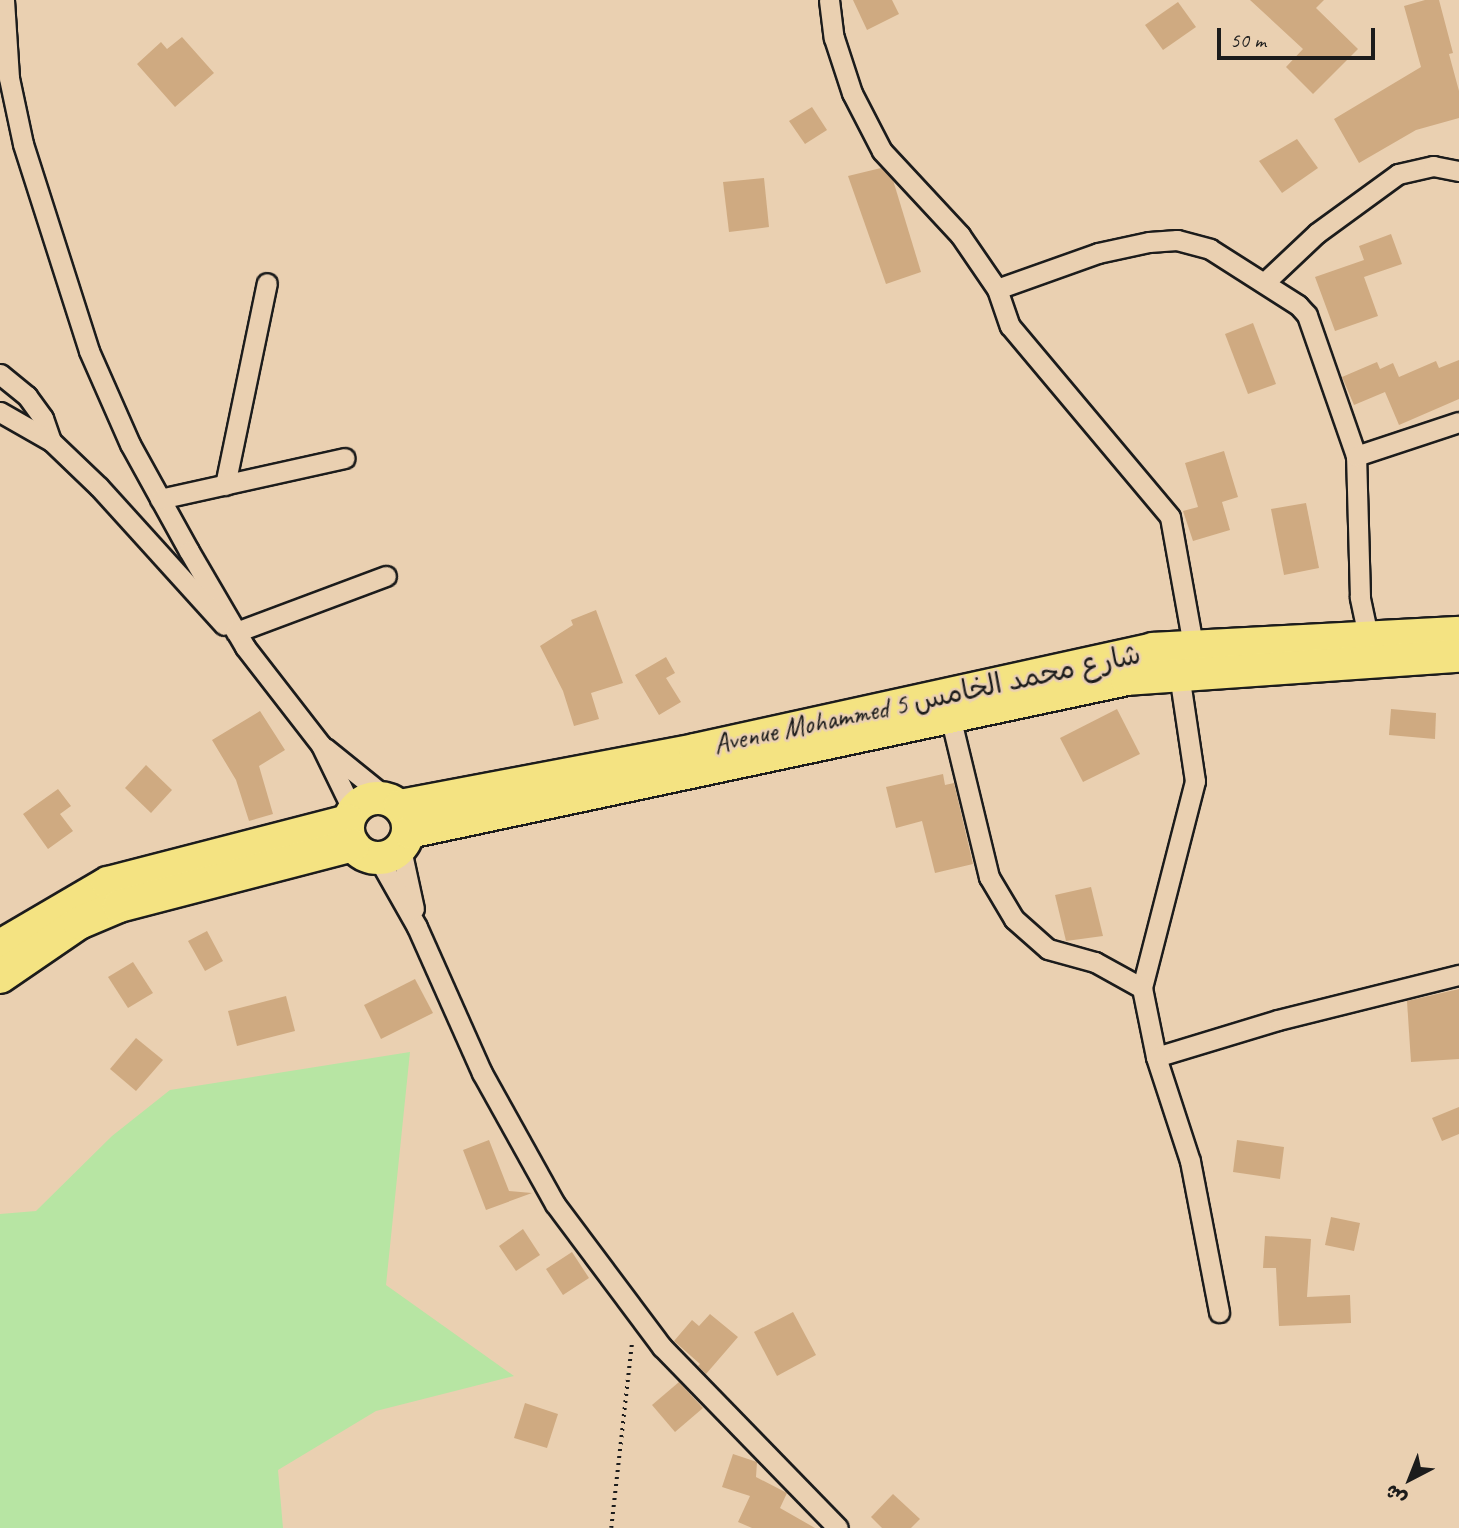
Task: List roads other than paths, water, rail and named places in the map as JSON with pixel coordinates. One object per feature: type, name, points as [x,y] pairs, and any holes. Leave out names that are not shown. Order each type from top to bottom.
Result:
[{"type":"main road","name":"Avenue Mohammed 5 شارع محمد الخامس","points":[[0,946],[108,883],[379,828],[695,750],[1110,658],[1193,645],[1459,633]]},
{"type":"main road","name":"Avenue Mohammed 5 شارع محمد الخامس","points":[[0,976],[79,923],[119,906],[379,828],[518,813],[1127,679],[1459,656]]},
{"type":"street","points":[[4,0],[9,78],[23,144],[89,351],[160,499],[241,639]]},
{"type":"street","points":[[829,0],[834,38],[852,93],[882,151],[960,235],[997,289],[1010,326],[1170,517],[1193,645]]},
{"type":"street","points":[[1264,283],[1317,233],[1398,174],[1433,166],[1459,171]]},
{"type":"street","points":[[997,289],[1098,254],[1177,240],[1226,257],[1298,305],[1311,324],[1356,456],[1360,597],[1367,636]]},
{"type":"street","points":[[225,485],[267,283]]},
{"type":"street","points":[[0,374],[35,407],[51,441]]},
{"type":"street","points":[[0,412],[51,441],[241,639],[321,745],[379,828],[418,927],[482,1073],[555,1204],[662,1347],[747,1439],[838,1528]]},
{"type":"street","points":[[1356,456],[1459,422]]},
{"type":"street","points":[[160,499],[345,458]]},
{"type":"street","points":[[241,639],[386,576]]},
{"type":"street","points":[[1179,674],[1195,781],[1192,805],[1142,988],[1156,1057],[1190,1161],[1219,1312]]},
{"type":"street","points":[[950,716],[989,877],[1014,919],[1048,949],[1095,962],[1142,988]]},
{"type":"street","points":[[321,745],[379,828]]},
{"type":"street","points":[[1156,1057],[1278,1020],[1459,975]]}]
